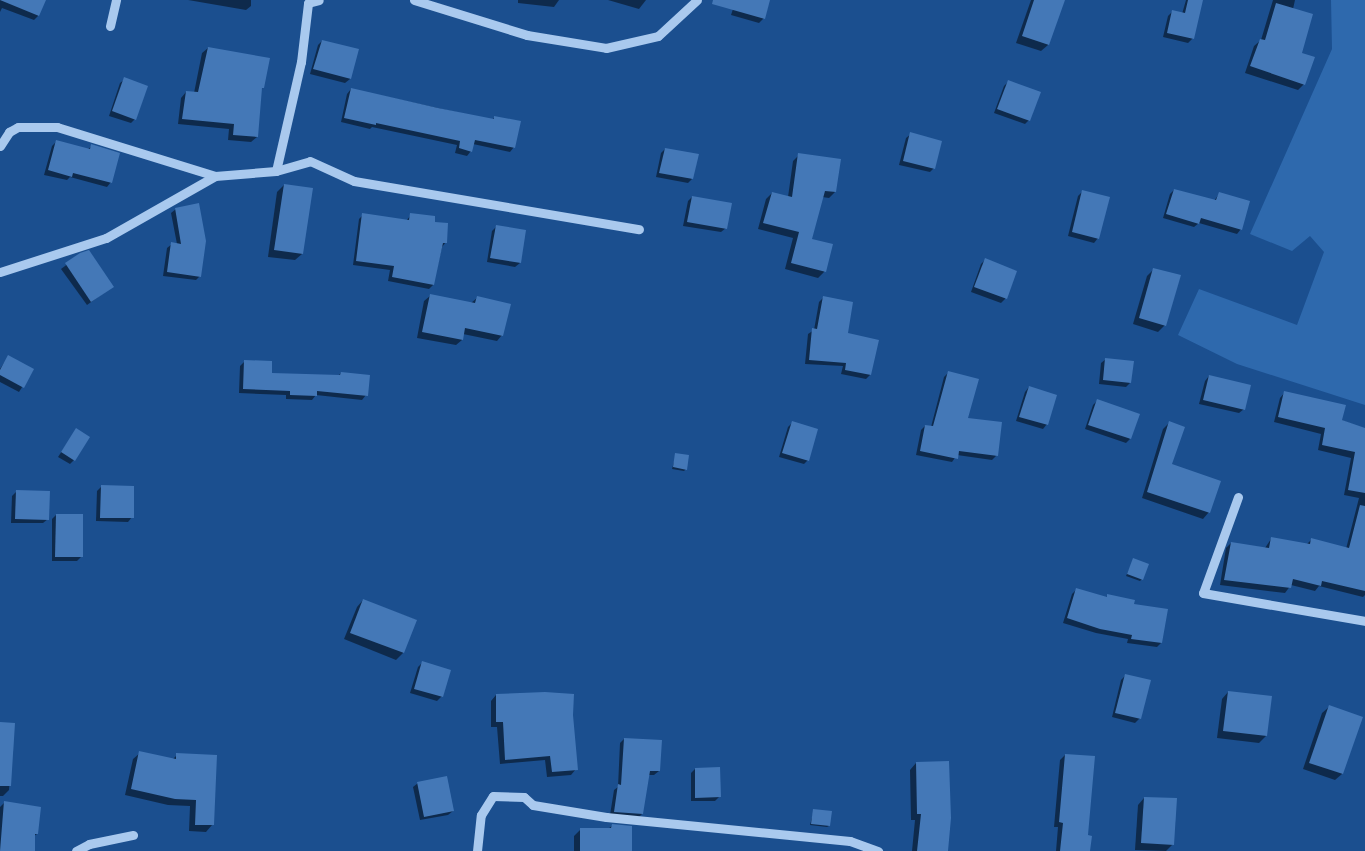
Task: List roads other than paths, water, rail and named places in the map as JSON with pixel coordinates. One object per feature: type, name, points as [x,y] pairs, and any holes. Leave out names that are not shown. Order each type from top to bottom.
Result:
[{"type":"street","points":[[110,26],[116,0]]},
{"type":"street","points":[[276,171],[301,62],[308,2],[319,0]]},
{"type":"street","points":[[414,0],[527,35],[606,48],[658,36],[697,0]]},
{"type":"street","points":[[0,146],[9,132],[18,127],[57,127],[215,176],[276,171],[310,161],[354,181],[639,230]]},
{"type":"street","points":[[0,272],[106,238],[215,176]]},
{"type":"street","points":[[1238,497],[1203,593],[1365,621]]},
{"type":"street","points":[[477,851],[481,816],[493,796],[524,797],[533,805],[606,817],[850,842],[878,851]]},
{"type":"street","points":[[76,851],[89,844],[133,835]]}]
